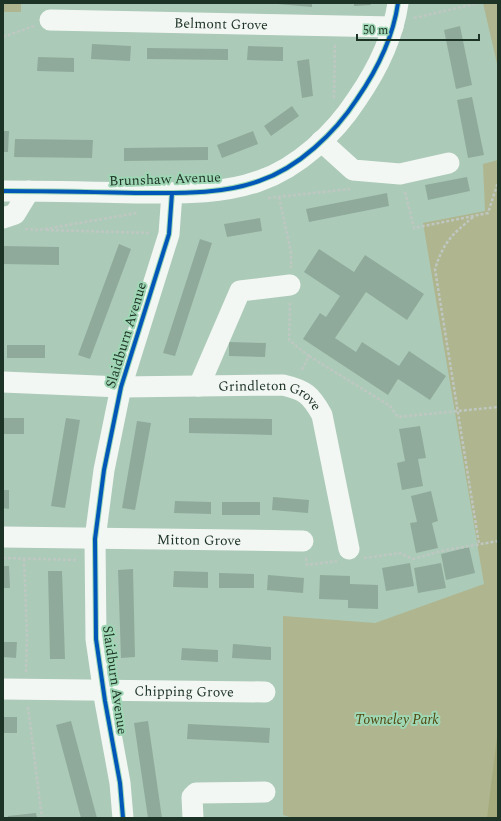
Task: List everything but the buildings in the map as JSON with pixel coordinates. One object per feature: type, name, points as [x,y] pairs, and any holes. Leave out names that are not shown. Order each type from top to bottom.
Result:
[{"type":"street","name":"Belmont Grove","points":[[50,20],[335,26],[395,16]]},
{"type":"street","name":"Brunshaw Avenue","points":[[3,190],[172,193],[213,191],[258,182],[274,175],[296,161],[327,135],[346,116],[375,72],[395,16]]},
{"type":"street","points":[[327,135],[353,170],[400,174],[449,163]]},
{"type":"street","points":[[10,223],[29,191]]},
{"type":"street","name":"Slaidburn Avenue","points":[[123,818],[120,783],[96,639],[94,539],[104,470],[121,387],[169,234],[172,193]]},
{"type":"street","points":[[199,386],[240,291],[290,285]]},
{"type":"street","name":"Grindleton Grove","points":[[3,382],[121,387],[282,385],[300,389],[313,399],[322,415],[349,549]]},
{"type":"street","name":"Mitton Grove","points":[[3,537],[303,541]]},
{"type":"street","name":"Chipping Grove","points":[[3,689],[265,692]]},
{"type":"street","points":[[193,818],[192,797],[196,793],[265,792]]},
{"type":"path","points":[[395,16],[418,18],[479,3]]},
{"type":"path","points":[[3,37],[50,20]]},
{"type":"path","points":[[327,135],[335,26]]},
{"type":"path","points":[[400,174],[414,228],[488,213],[498,182]]},
{"type":"path","points":[[263,199],[351,188]]},
{"type":"path","points":[[39,230],[140,212]]},
{"type":"path","points":[[473,217],[454,233],[442,248],[435,269],[479,544]]},
{"type":"path","points":[[10,223],[39,230],[169,234]]},
{"type":"path","points":[[309,356],[390,406],[398,417],[498,407]]},
{"type":"path","points":[[303,541],[306,565],[346,560],[349,549],[359,559],[400,553],[413,559],[441,551],[498,541]]},
{"type":"path","points":[[3,558],[95,561]]},
{"type":"path","points":[[24,559],[27,636],[25,690],[42,818]]},
{"type":"green space","points":[[3,3],[21,3],[21,12],[3,12]]},
{"type":"green space","points":[[483,3],[498,3],[498,68]]},
{"type":"green space","name":"Towneley Park","points":[[498,160],[498,818],[293,818],[283,815],[283,616],[375,623],[484,584],[423,223],[485,211],[483,164]]},
{"type":"green space","points":[[498,729],[498,818],[487,818]]},
{"type":"cycle path","points":[[3,191],[136,193],[198,192],[244,186],[274,175],[288,167],[314,148],[327,136],[348,112],[371,77],[383,53],[396,16],[398,3]]},
{"type":"cycle path","points":[[123,818],[120,783],[105,701],[96,639],[95,539],[104,470],[121,387],[169,234],[172,193]]}]
